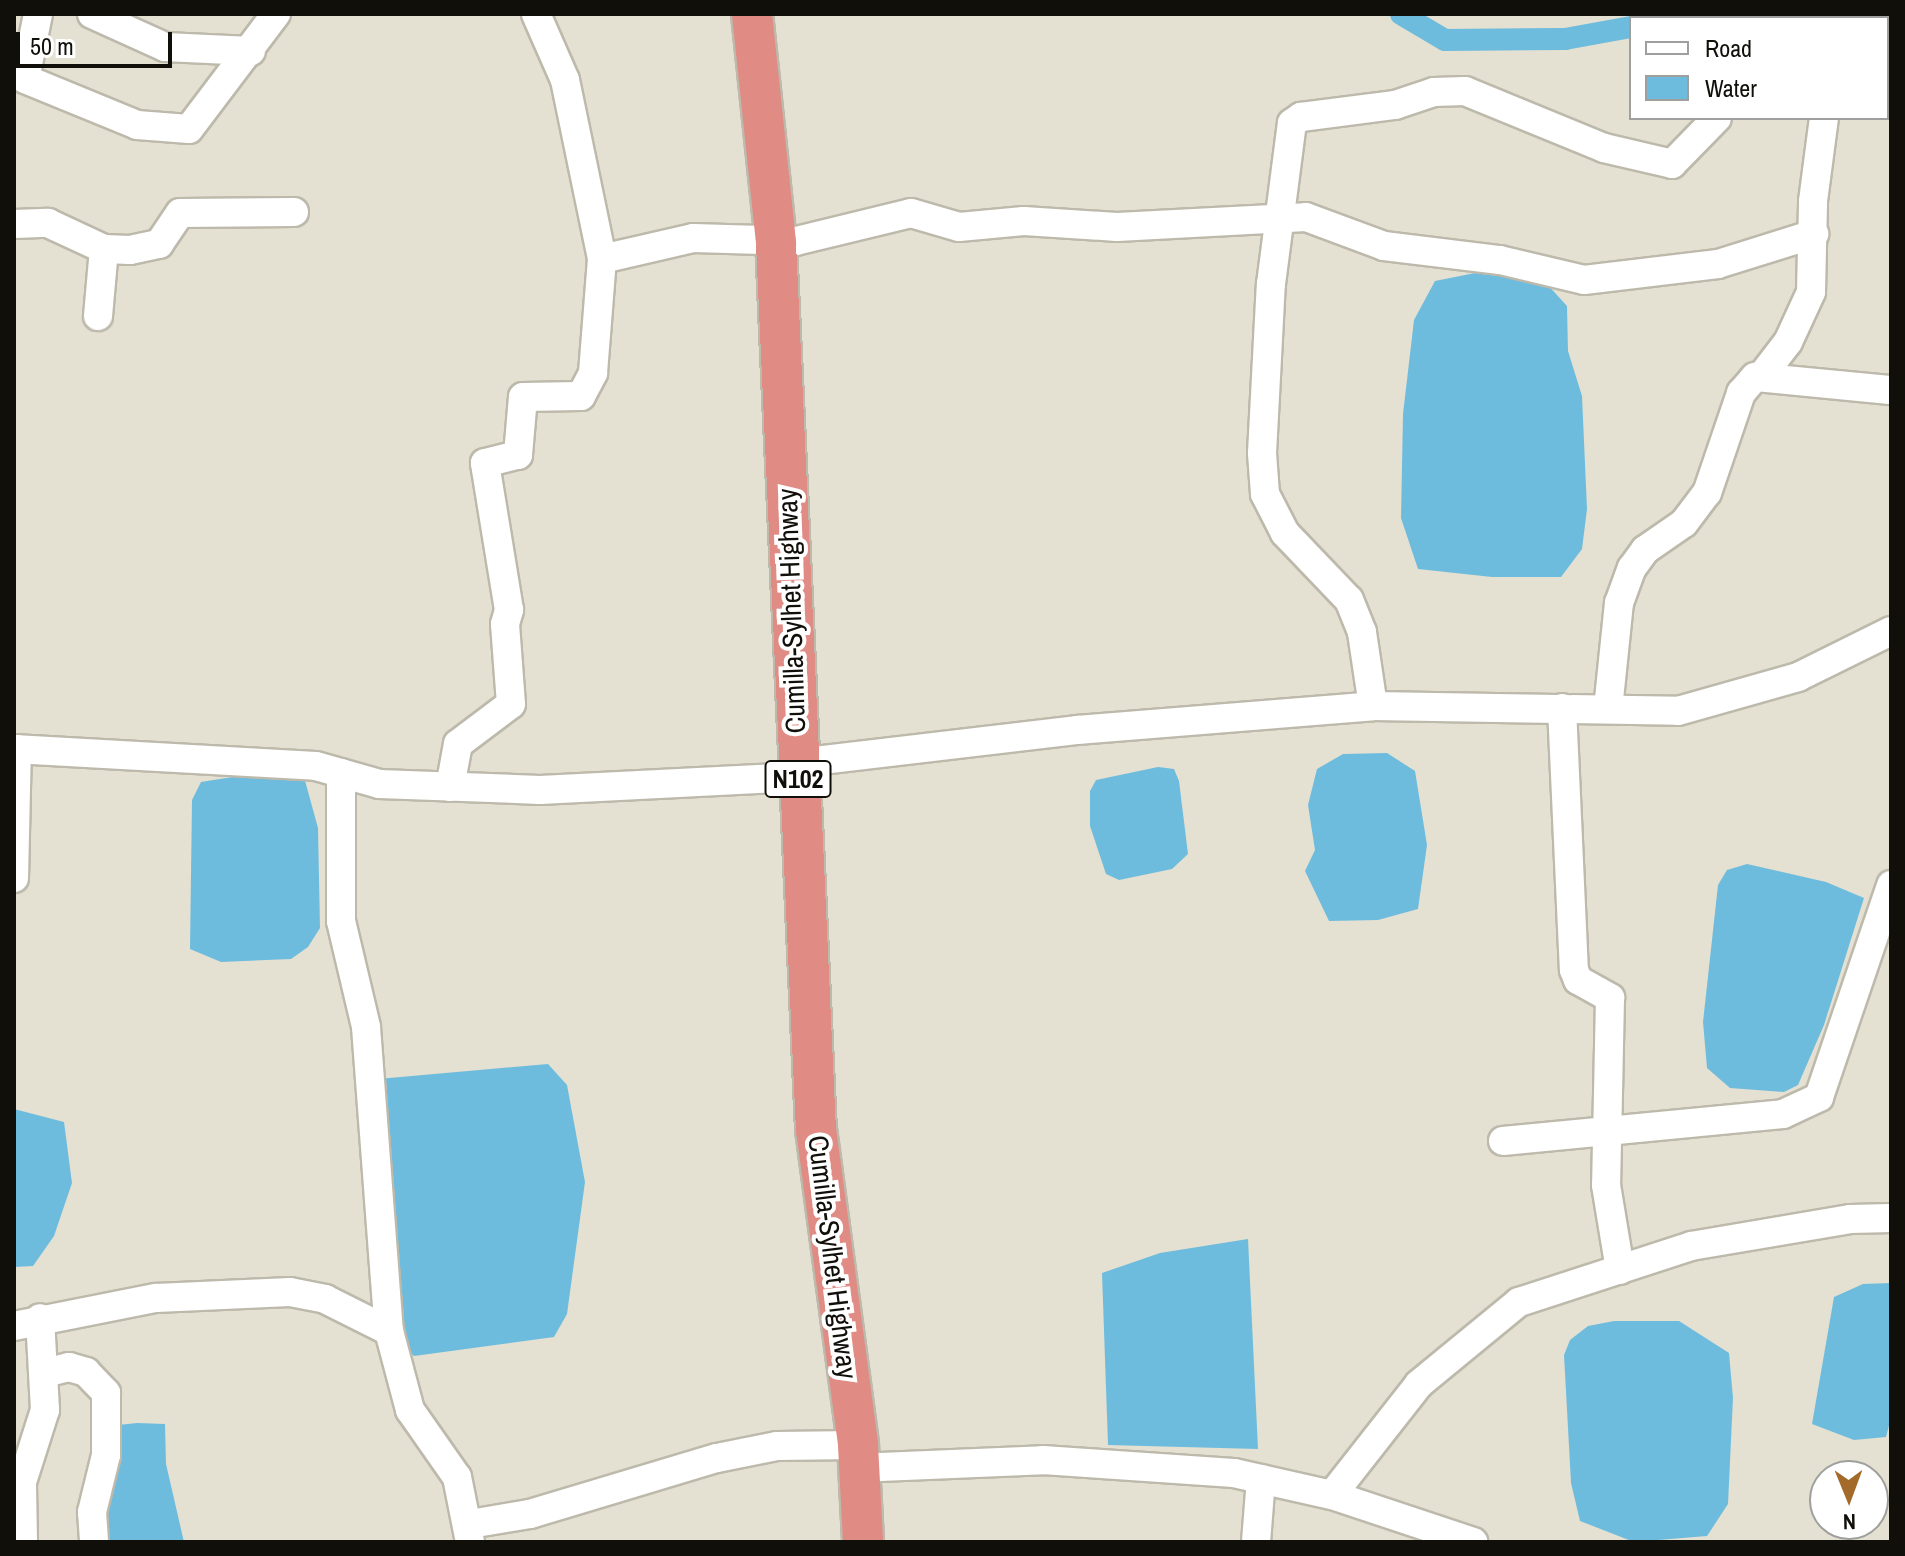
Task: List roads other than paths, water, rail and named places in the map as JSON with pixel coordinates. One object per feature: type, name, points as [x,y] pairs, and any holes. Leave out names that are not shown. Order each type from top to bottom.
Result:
[{"type":"highway","name":"Cumilla-Sylhet Highway","points":[[752,14],[776,243],[797,770],[816,1129],[857,1456],[863,1542]]},
{"type":"street","points":[[38,14],[25,79],[137,125],[189,129],[276,14]]},
{"type":"street","points":[[92,14],[165,47],[251,51]]},
{"type":"street","points":[[450,787],[458,744],[511,704],[505,624],[509,610],[485,463],[518,455],[523,397],[581,396],[593,373],[602,259],[565,80],[536,14]]},
{"type":"street","points":[[1373,706],[1362,632],[1349,600],[1285,533],[1265,494],[1262,453],[1271,284],[1281,218],[1288,132],[1301,117],[1395,105],[1434,92],[1465,91],[1604,148],[1672,164],[1715,120]]},
{"type":"street","points":[[1761,377],[1806,312],[1824,120]]},
{"type":"street","points":[[14,224],[48,223],[104,249],[159,244],[180,213],[294,212]]},
{"type":"street","points":[[602,259],[693,238],[776,243],[865,228],[911,213],[959,227],[1024,221],[1117,227],[1306,217],[1384,246],[1500,260],[1584,280],[1718,264],[1814,234]]},
{"type":"street","points":[[98,316],[104,249]]},
{"type":"street","points":[[1608,709],[1619,603],[1632,568],[1645,550],[1684,523],[1707,493],[1741,393],[1755,377],[1891,390]]},
{"type":"street","points":[[14,878],[16,749],[316,766],[379,784],[540,790],[797,770],[1077,730],[1373,706],[1678,711],[1798,677],[1891,631]]},
{"type":"street","points":[[1562,708],[1574,970],[1578,980],[1610,998],[1606,1185],[1620,1270]]},
{"type":"street","points":[[341,773],[341,921],[366,1027],[389,1331],[410,1410],[457,1477],[470,1533],[717,1458],[777,1446],[857,1456],[1043,1460],[1261,1479],[1332,1495],[1473,1542]]},
{"type":"street","points":[[1503,1141],[1606,1135],[1783,1114],[1819,1097],[1891,885]]},
{"type":"street","points":[[1332,1495],[1419,1384],[1519,1302],[1718,1240],[1850,1219],[1891,1218]]},
{"type":"street","points":[[23,1542],[22,1482],[45,1410],[45,1373],[27,1322],[177,1295],[290,1292],[325,1299],[389,1331]]},
{"type":"street","points":[[45,1373],[69,1367],[86,1372],[106,1393],[106,1455],[92,1512],[94,1542]]},
{"type":"street","points":[[1256,1542],[1261,1479]]},
{"type":"water","points":[[1485,271],[1547,284],[1567,306],[1568,351],[1582,396],[1587,509],[1582,549],[1561,577],[1492,577],[1418,569],[1401,518],[1403,414],[1414,320],[1435,281]]},
{"type":"water","points":[[1387,753],[1415,771],[1427,845],[1418,909],[1378,920],[1329,921],[1305,871],[1315,850],[1308,805],[1317,769],[1343,754]]},
{"type":"water","points":[[1158,767],[1174,769],[1179,781],[1188,854],[1172,869],[1119,880],[1106,874],[1090,826],[1090,791],[1096,780]]},
{"type":"water","points":[[245,775],[304,777],[318,828],[320,928],[308,947],[291,959],[221,962],[190,949],[192,800],[201,782]]},
{"type":"water","points":[[1747,864],[1826,882],[1864,898],[1824,1025],[1798,1085],[1784,1092],[1730,1088],[1707,1068],[1703,1022],[1718,885],[1727,870]]},
{"type":"water","points":[[548,1064],[567,1085],[585,1182],[567,1314],[554,1337],[414,1356],[398,1342],[378,1079]]},
{"type":"water","points":[[14,1109],[64,1122],[72,1183],[54,1236],[33,1266],[14,1267]]},
{"type":"water","points":[[1248,1239],[1258,1449],[1108,1445],[1102,1273],[1160,1253]]},
{"type":"water","points":[[1891,1283],[1891,1418],[1886,1437],[1854,1440],[1812,1424],[1834,1297],[1863,1284]]},
{"type":"water","points":[[1614,1321],[1679,1321],[1729,1353],[1733,1398],[1728,1504],[1707,1536],[1634,1542],[1580,1521],[1571,1483],[1564,1355],[1570,1340],[1588,1326]]},
{"type":"water","points":[[165,1424],[166,1464],[184,1542],[98,1542],[118,1425]]},
{"type":"waterway","points":[[1401,14],[1445,40],[1565,39],[1629,27]]},
{"type":"waterway","points":[[1660,16],[1666,14]]}]
